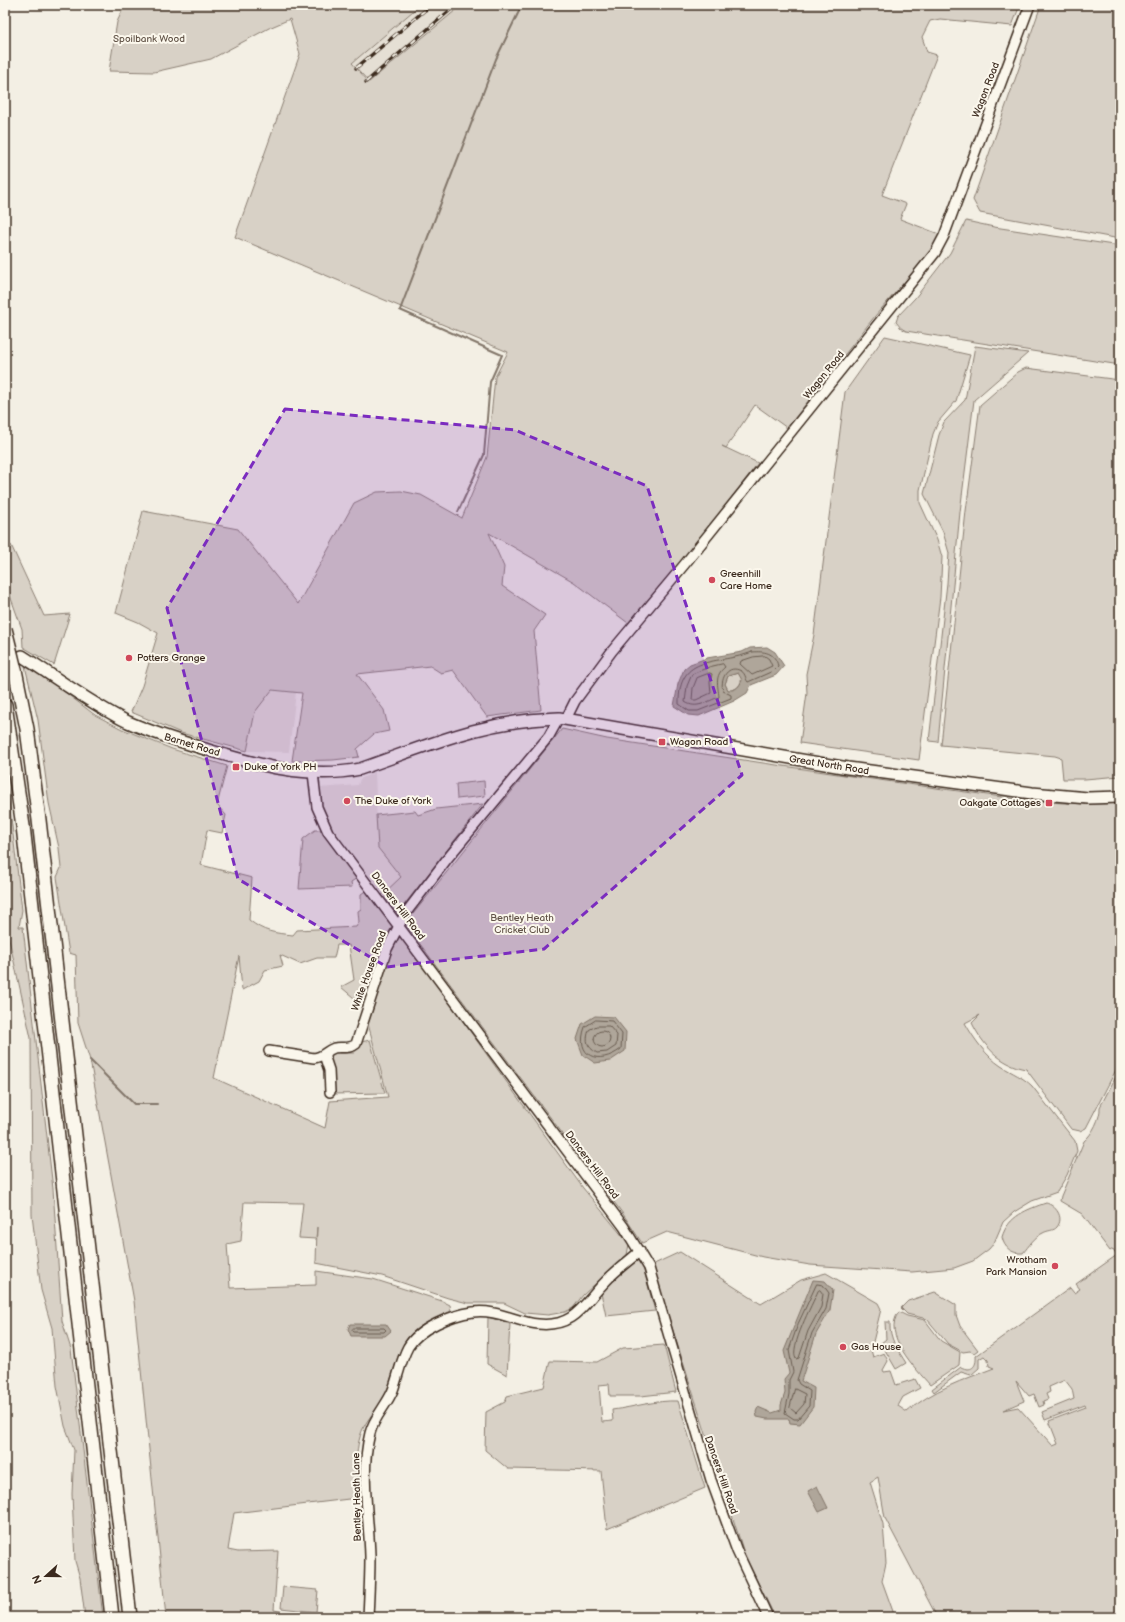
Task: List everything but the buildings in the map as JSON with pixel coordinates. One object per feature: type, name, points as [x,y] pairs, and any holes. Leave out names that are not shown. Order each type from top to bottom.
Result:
[{"type":"highway","points":[[5,629],[27,729],[39,820],[130,1617]]},
{"type":"highway","points":[[5,705],[23,826],[112,1617]]},
{"type":"main road","name":"Barnet Road","points":[[22,656],[114,714],[157,734],[247,761],[288,770],[313,773],[330,773],[360,769],[474,729],[522,720],[540,719]]},
{"type":"main road","name":"Great North Road","points":[[540,719],[562,718],[848,768],[1032,793],[1088,798],[1120,797]]},
{"type":"street","name":"Wagon Road","points":[[398,925],[447,859],[549,736],[612,651],[684,565],[935,253],[944,236],[1030,5]]},
{"type":"street","name":"Dancers Hill Road","points":[[313,773],[317,807],[322,823],[624,1227],[640,1251],[649,1268],[656,1289],[710,1480],[737,1551],[768,1617]]},
{"type":"street","name":"White House Road","points":[[324,1055],[332,1049],[353,1047],[357,1041],[390,939],[398,925]]},
{"type":"street","points":[[269,1051],[314,1058],[324,1055],[329,1070],[330,1092]]},
{"type":"street","name":"Bentley Heath Lane","points":[[368,1617],[370,1557],[366,1482],[368,1443],[372,1425],[392,1391],[408,1347],[417,1337],[433,1326],[452,1316],[475,1312],[496,1312],[538,1324],[561,1323],[572,1318],[585,1307],[605,1281],[640,1251]]},
{"type":"highlighted area","points":[[285,409],[515,430],[647,486],[742,775],[544,949],[387,967],[238,879],[167,608]]},
{"type":"shaded area","points":[[420,5],[462,5],[369,83],[352,63]]},
{"type":"shaded area","points":[[272,690],[296,692],[289,752],[247,751],[255,712]]},
{"type":"shaded area","points":[[375,772],[378,848],[401,877],[382,895],[322,813],[319,788],[358,785],[360,779]]},
{"type":"green space","name":"Spoilbank Wood","points":[[125,5],[420,5],[352,63],[369,82],[462,5],[1020,5],[1012,26],[940,19],[930,21],[922,37],[927,52],[937,55],[882,195],[906,204],[900,219],[939,234],[933,249],[875,316],[787,428],[755,405],[726,448],[758,463],[699,540],[628,623],[574,582],[489,533],[504,567],[502,586],[545,615],[534,631],[541,710],[487,717],[453,670],[441,673],[430,666],[357,674],[384,710],[389,731],[374,734],[357,749],[359,757],[333,760],[292,761],[302,693],[272,690],[255,712],[247,751],[181,733],[131,712],[142,686],[158,633],[138,622],[116,613],[143,511],[238,529],[298,604],[354,503],[377,492],[401,491],[421,495],[462,518],[487,457],[495,377],[508,352],[235,237],[300,54],[290,19],[269,28],[211,59],[154,72],[109,71],[117,22]]},
{"type":"green space","points":[[1041,5],[1120,5],[1120,239],[980,213],[973,200]]},
{"type":"green space","points":[[966,221],[994,227],[1120,246],[1120,365],[906,331],[901,328],[896,322],[898,316],[915,298],[950,253]]},
{"type":"green space","points":[[885,336],[970,355],[956,401],[938,422],[933,434],[920,490],[920,503],[937,540],[942,557],[940,597],[919,760],[800,743],[807,693],[806,674],[814,635],[845,392]]},
{"type":"green space","points":[[975,346],[1028,353],[974,400],[960,512],[938,742],[929,741],[949,553],[943,532],[924,494],[939,435],[944,422],[965,400]]},
{"type":"green space","points":[[1026,368],[1120,380],[1120,776],[1063,779],[1061,758],[1055,756],[941,745],[966,511],[980,405],[1018,372]]},
{"type":"green space","points":[[11,545],[44,616],[70,614],[54,665],[23,647],[22,629],[8,590],[5,548]]},
{"type":"green space","points":[[25,666],[58,687],[95,715],[122,729],[172,749],[227,766],[217,805],[226,815],[222,833],[207,830],[201,865],[252,878],[249,920],[254,924],[280,934],[293,935],[297,930],[356,927],[359,922],[358,911],[361,909],[361,894],[367,890],[394,924],[389,932],[369,997],[354,998],[341,987],[354,980],[349,945],[337,945],[334,958],[317,958],[300,964],[280,955],[283,966],[265,970],[259,981],[242,990],[239,956],[214,1078],[325,1128],[330,1101],[388,1097],[368,1024],[393,942],[400,934],[583,1188],[629,1244],[627,1255],[583,1295],[573,1308],[565,1312],[548,1315],[525,1313],[504,1303],[468,1303],[448,1298],[382,1276],[316,1263],[317,1227],[316,1239],[299,1238],[303,1203],[244,1202],[241,1241],[227,1244],[230,1288],[316,1285],[316,1271],[373,1279],[442,1301],[450,1305],[451,1311],[418,1328],[409,1336],[401,1348],[385,1394],[366,1423],[359,1440],[356,1469],[357,1498],[234,1513],[228,1550],[238,1552],[278,1551],[274,1610],[312,1617],[166,1617],[134,1301],[90,1060],[78,1023],[76,955],[69,953],[57,877],[61,868],[59,848],[49,803],[38,720]]},
{"type":"green space","points":[[738,673],[741,676],[740,684],[734,689],[728,690],[725,684],[728,676]]},
{"type":"green space","name":"Bentley Heath Cricket Club","points":[[562,729],[607,739],[982,794],[1051,802],[1097,804],[1120,803],[1120,1062],[1086,1128],[1080,1131],[1071,1129],[1026,1069],[1008,1063],[993,1053],[981,1039],[972,1023],[980,1015],[965,1023],[976,1041],[990,1057],[1032,1086],[1075,1141],[1077,1151],[1067,1175],[1057,1192],[1032,1201],[1014,1212],[1003,1222],[994,1243],[989,1249],[973,1261],[954,1268],[912,1272],[810,1265],[763,1257],[667,1232],[642,1243],[623,1214],[405,924]]},
{"type":"green space","points":[[5,767],[22,910],[19,927],[23,927],[53,1189],[62,1321],[71,1349],[103,1617],[85,1617],[80,1578],[75,1561],[72,1494],[74,1450],[65,1426],[57,1386],[52,1328],[41,1290],[32,1215],[31,1038],[5,921]]},
{"type":"green space","points":[[484,781],[485,796],[457,799],[456,784]]},
{"type":"green space","points":[[483,804],[397,914],[382,895],[401,877],[378,848],[376,815],[415,811],[418,815],[436,809]]},
{"type":"green space","points":[[315,830],[322,830],[362,884],[357,878],[351,882],[352,887],[299,889],[303,839]]},
{"type":"green space","points":[[370,1040],[385,1093],[332,1094],[330,1055],[332,1052],[339,1051],[339,1053],[354,1053],[361,1042]]},
{"type":"green space","points":[[1120,1069],[1120,1617],[937,1617],[885,1518],[878,1477],[870,1482],[883,1524],[886,1563],[882,1581],[895,1617],[775,1617],[745,1556],[652,1265],[680,1252],[761,1304],[801,1280],[826,1273],[878,1303],[881,1309],[871,1350],[873,1357],[884,1353],[888,1361],[883,1370],[884,1372],[891,1371],[896,1385],[915,1379],[920,1388],[903,1397],[898,1406],[907,1412],[937,1392],[959,1381],[994,1368],[989,1366],[988,1360],[984,1356],[979,1359],[979,1368],[971,1375],[961,1372],[934,1392],[932,1389],[961,1367],[968,1369],[973,1368],[976,1356],[1070,1288],[1074,1293],[1080,1289],[1076,1284],[1117,1255],[1113,1249],[1110,1251],[1082,1214],[1060,1201],[1084,1141],[1090,1135],[1095,1126],[1100,1107]],"holes":[[[1065,1380],[1072,1389],[1074,1399],[1042,1412],[1045,1420],[1085,1405],[1086,1407],[1049,1421],[1058,1444],[1053,1446],[1018,1407],[1003,1410],[1024,1401],[1016,1381],[1029,1396],[1034,1394],[1039,1407],[1044,1405],[1043,1401],[1048,1399],[1046,1394],[1050,1392],[1049,1387]]]},
{"type":"green space","points":[[1046,1203],[1053,1206],[1058,1212],[1060,1219],[1057,1227],[1037,1237],[1023,1253],[1009,1250],[1002,1237],[1009,1224],[1020,1214]]},
{"type":"green space","points":[[637,1260],[643,1267],[655,1311],[606,1316],[601,1293],[622,1270]]},
{"type":"green space","points":[[935,1292],[956,1305],[956,1315],[960,1326],[978,1350],[974,1353],[970,1351],[963,1352],[948,1344],[927,1319],[907,1314],[901,1308],[908,1301]]},
{"type":"green space","points":[[899,1312],[907,1316],[925,1320],[941,1341],[960,1352],[959,1365],[930,1385],[909,1361],[897,1341],[894,1330],[895,1321]]},
{"type":"green space","points":[[488,1317],[510,1324],[507,1375],[487,1364]]},
{"type":"green space","points":[[885,1322],[890,1322],[891,1334],[897,1349],[906,1363],[896,1369],[881,1343],[886,1339]]},
{"type":"green space","points":[[664,1345],[676,1392],[641,1396],[610,1396],[609,1384],[599,1385],[602,1422],[613,1421],[612,1410],[654,1403],[678,1401],[705,1488],[607,1529],[601,1471],[508,1469],[485,1450],[486,1412],[505,1402],[507,1396],[544,1387],[550,1361],[597,1362],[623,1348]]},
{"type":"green space","points":[[283,1587],[318,1590],[316,1612],[281,1608]]},
{"type":"water","points":[[767,647],[775,652],[784,666],[776,675],[751,685],[747,693],[734,701],[699,716],[688,715],[674,706],[678,684],[684,669],[690,664],[707,658],[742,652],[750,648]],"holes":[[[738,673],[742,680],[739,686],[733,690],[728,690],[725,684],[728,676]]]},
{"type":"water","points":[[595,1016],[614,1017],[626,1032],[625,1051],[610,1061],[595,1063],[583,1055],[577,1039],[582,1024]]},
{"type":"water","points":[[813,1280],[825,1281],[833,1290],[830,1310],[816,1334],[801,1381],[814,1388],[813,1407],[800,1424],[790,1423],[789,1419],[767,1419],[757,1417],[756,1412],[758,1407],[772,1413],[781,1410],[785,1393],[784,1379],[789,1373],[784,1351]]},
{"type":"water","points":[[350,1324],[386,1324],[391,1331],[385,1336],[351,1336],[348,1329]]},
{"type":"water","points":[[817,1486],[828,1508],[819,1512],[808,1491]]},
{"type":"waterway","points":[[458,512],[484,455],[490,382],[502,355],[400,310],[496,59],[522,5]]},
{"type":"waterway","points":[[90,1060],[134,1104],[157,1104]]},
{"type":"railway","points":[[356,68],[431,5]]},
{"type":"railway","points":[[366,82],[456,5]]},
{"type":"place","name":"Greenhill Care Home","points":[[712,580]]},
{"type":"place","name":"Potters Grange","points":[[129,658]]},
{"type":"place","name":"Wagon Road","points":[[662,742]]},
{"type":"place","name":"Duke of York PH","points":[[236,767]]},
{"type":"place","name":"The Duke of York","points":[[347,801]]},
{"type":"place","name":"Oakgate Cottages","points":[[1049,803]]},
{"type":"place","name":"Wrotham Park Mansion","points":[[1055,1266]]},
{"type":"place","name":"Gas House","points":[[843,1347]]}]
